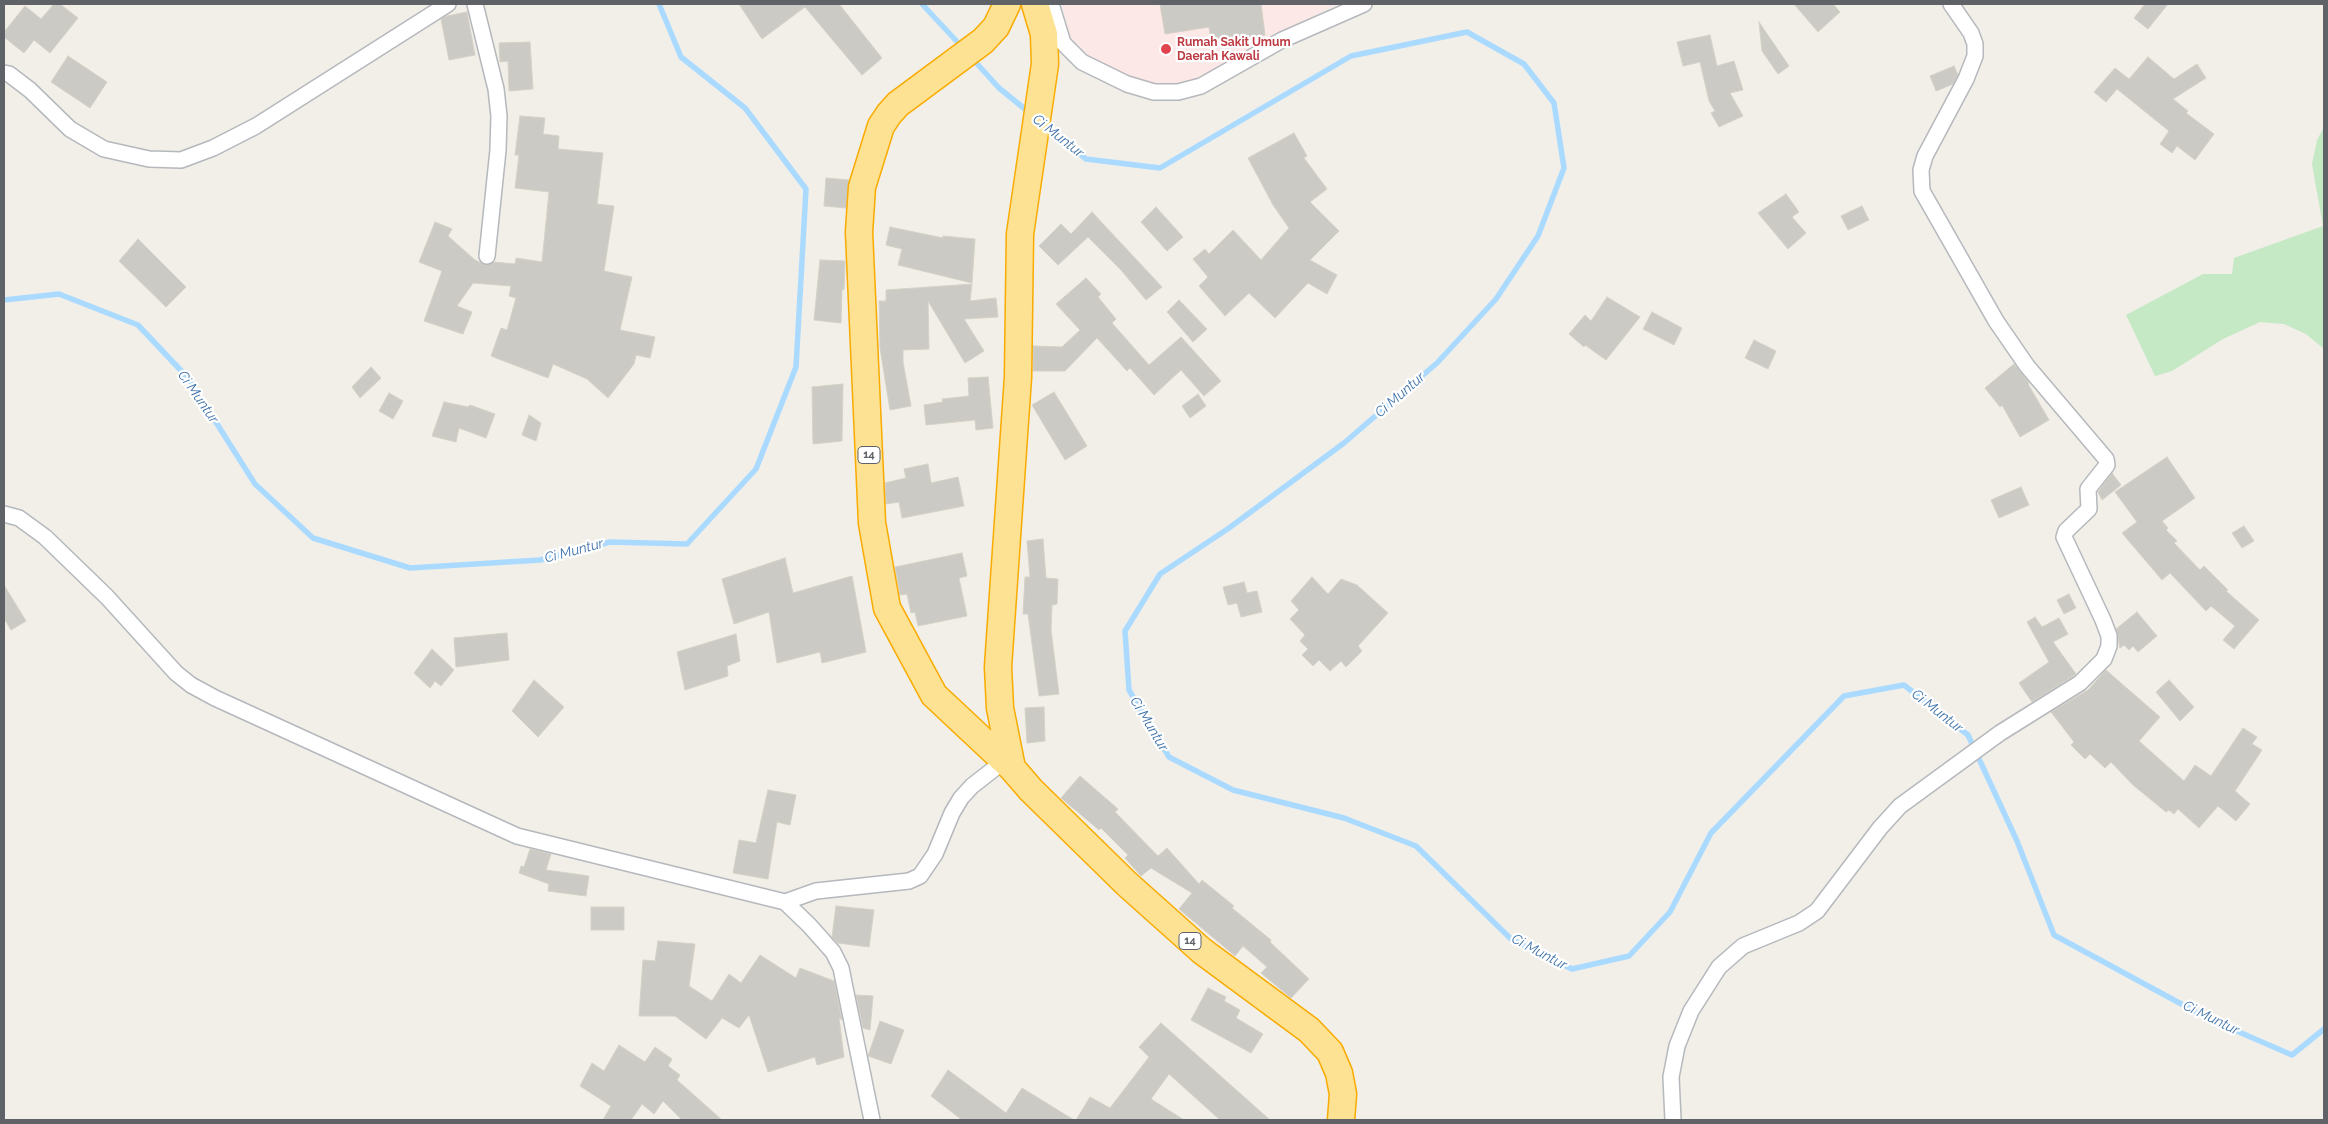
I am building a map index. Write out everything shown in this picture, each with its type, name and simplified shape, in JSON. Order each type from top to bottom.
[{"type":"highway","name":"14","points":[[1007,4],[996,27],[983,41],[898,104],[881,126],[862,187],[859,232],[872,523],[887,608],[934,695],[1008,764],[1031,790],[1141,897],[1202,951],[1309,1030],[1330,1052],[1339,1073],[1343,1094],[1341,1120]]},
{"type":"highway","name":"14","points":[[1008,764],[1001,716],[998,667],[1018,377],[1020,234],[1044,64],[1044,34],[1035,4]]},
{"type":"street","points":[[4,73],[9,74],[30,90],[70,129],[104,150],[149,160],[181,160],[213,148],[256,126],[448,4]]},
{"type":"street","points":[[475,4],[496,89],[499,116],[498,150],[487,256]]},
{"type":"street","points":[[1050,4],[1063,43],[1082,62],[1127,84],[1154,92],[1178,92],[1202,86],[1282,40],[1364,4]]},
{"type":"street","points":[[1673,1120],[1671,1077],[1677,1046],[1691,1011],[1719,967],[1743,946],[1799,924],[1817,911],[1890,816],[2000,733],[2080,683],[2104,659],[2109,646],[2109,636],[2064,534],[2089,509],[2088,490],[2105,468],[2106,463],[2017,351],[1955,252],[1922,192],[1921,170],[1925,156],[1966,79],[1974,56],[1975,44],[1971,33],[1951,4]]},
{"type":"street","points":[[4,514],[19,518],[45,537],[107,597],[176,673],[190,685],[215,698],[517,836],[534,842],[785,902],[833,952],[841,968],[872,1120]]},
{"type":"street","points":[[785,902],[816,891],[909,881],[920,876],[935,854],[952,813],[961,798],[972,786],[1008,764]]},
{"type":"shaded area","name":"Rumah Sakit Umum Daerah Kawali","points":[[1062,4],[1338,4],[1274,35],[1208,73],[1183,83],[1154,84],[1125,75],[1096,62],[1070,37]]},
{"type":"green space","points":[[2324,127],[2324,349],[2306,334],[2284,324],[2260,322],[2223,339],[2172,371],[2155,376],[2126,315],[2203,274],[2232,274],[2234,258],[2323,226],[2312,164],[2317,140]]},
{"type":"building","points":[[54,4],[60,4],[78,18],[50,53],[34,40],[24,53],[4,37],[4,32],[25,6],[41,19]]},
{"type":"building","points":[[739,4],[839,4],[882,58],[862,75],[805,7],[762,39]]},
{"type":"building","points":[[1160,4],[1261,4],[1265,35],[1211,42],[1209,27],[1165,34]]},
{"type":"building","points":[[1794,4],[1833,4],[1840,12],[1818,32]]},
{"type":"building","points":[[2145,4],[2168,4],[2148,29],[2134,18]]},
{"type":"building","points":[[467,12],[475,55],[449,60],[441,19]]},
{"type":"building","points":[[1759,22],[1789,66],[1778,74],[1762,51]]},
{"type":"building","points":[[1710,35],[1717,66],[1734,61],[1743,90],[1730,93],[1743,116],[1719,127],[1711,113],[1715,111],[1709,101],[1700,62],[1683,66],[1677,42]]},
{"type":"building","points":[[530,42],[533,89],[509,91],[508,61],[500,62],[499,43]]},
{"type":"building","points":[[68,56],[107,82],[90,108],[51,82]]},
{"type":"building","points":[[2148,57],[2174,79],[2197,64],[2206,78],[2173,99],[2188,111],[2186,113],[2214,134],[2195,160],[2177,146],[2172,153],[2160,144],[2169,131],[2117,89],[2106,102],[2094,92],[2115,68],[2129,79]]},
{"type":"building","points":[[1954,66],[1958,75],[1953,84],[1936,91],[1930,76]]},
{"type":"building","points":[[520,116],[545,118],[543,134],[559,136],[558,149],[603,153],[597,204],[614,206],[604,271],[632,277],[620,330],[655,337],[650,358],[636,355],[634,364],[608,398],[587,379],[553,364],[548,378],[491,356],[501,328],[507,330],[516,298],[509,296],[511,286],[473,283],[457,306],[472,312],[463,334],[424,321],[442,271],[419,262],[435,222],[452,229],[448,236],[475,260],[486,265],[494,262],[515,264],[516,258],[542,262],[549,192],[515,188],[519,155],[515,155]]},
{"type":"building","points":[[1294,133],[1307,156],[1304,158],[1327,189],[1310,202],[1339,231],[1310,260],[1337,275],[1327,294],[1308,283],[1275,318],[1249,293],[1225,316],[1199,286],[1208,277],[1193,259],[1205,249],[1209,254],[1233,230],[1261,260],[1289,228],[1273,205],[1248,158]]},
{"type":"building","points":[[826,178],[849,180],[846,208],[824,206]]},
{"type":"building","points":[[1786,194],[1799,212],[1792,217],[1806,233],[1788,249],[1758,213]]},
{"type":"building","points":[[1862,206],[1869,220],[1848,230],[1841,216]]},
{"type":"building","points":[[1156,207],[1183,237],[1167,251],[1141,222]]},
{"type":"building","points":[[1092,212],[1162,287],[1146,300],[1121,270],[1088,237],[1058,265],[1039,246],[1061,224],[1071,234]]},
{"type":"building","points":[[890,227],[943,238],[943,236],[975,239],[972,283],[898,265],[902,249],[886,245]]},
{"type":"building","points":[[138,239],[186,287],[166,307],[119,261]]},
{"type":"building","points":[[820,260],[845,261],[841,323],[814,320]]},
{"type":"building","points":[[1086,278],[1101,294],[1098,297],[1116,319],[1112,323],[1149,365],[1181,337],[1221,381],[1204,396],[1181,370],[1154,395],[1130,368],[1127,371],[1097,338],[1065,371],[1033,371],[1033,346],[1062,347],[1080,330],[1056,304]]},
{"type":"building","points":[[972,284],[970,301],[996,298],[998,317],[964,319],[984,351],[965,363],[928,301],[929,349],[903,350],[903,362],[911,406],[890,410],[880,348],[879,301],[886,301],[886,290]]},
{"type":"building","points":[[1607,297],[1640,317],[1606,360],[1585,345],[1584,347],[1569,334],[1585,315],[1591,321]]},
{"type":"building","points":[[1179,300],[1207,329],[1193,342],[1167,312]]},
{"type":"building","points":[[1652,312],[1682,328],[1674,345],[1643,329]]},
{"type":"building","points":[[1754,340],[1776,351],[1768,369],[1745,358]]},
{"type":"building","points":[[2014,364],[2029,383],[2049,420],[2020,437],[2002,405],[2000,407],[1985,388]]},
{"type":"building","points":[[371,367],[381,378],[360,398],[352,387]]},
{"type":"building","points":[[988,377],[993,428],[976,430],[975,420],[926,425],[924,405],[943,402],[942,399],[969,396],[968,378]]},
{"type":"building","points":[[843,384],[842,441],[813,444],[812,387]]},
{"type":"building","points":[[1054,392],[1087,446],[1065,460],[1032,405]]},
{"type":"building","points":[[389,393],[403,401],[393,419],[379,411]]},
{"type":"building","points":[[1198,394],[1206,406],[1190,418],[1182,406]]},
{"type":"building","points":[[444,402],[468,407],[470,405],[495,414],[486,438],[459,428],[456,442],[432,436]]},
{"type":"building","points":[[529,415],[541,423],[536,441],[522,435]]},
{"type":"building","points":[[2167,457],[2195,498],[2162,521],[2168,528],[2166,530],[2177,541],[2174,543],[2200,570],[2204,566],[2228,590],[2226,591],[2259,620],[2234,649],[2223,640],[2235,626],[2211,606],[2206,611],[2170,573],[2162,580],[2122,533],[2137,522],[2115,492]]},
{"type":"building","points":[[928,464],[931,483],[958,477],[964,506],[902,518],[899,502],[886,504],[885,483],[906,478],[904,469]]},
{"type":"building","points":[[2112,473],[2121,485],[2102,500],[2098,492]]},
{"type":"building","points":[[2021,487],[2029,505],[1999,518],[1991,500]]},
{"type":"building","points":[[2244,526],[2254,541],[2242,548],[2232,533]]},
{"type":"building","points":[[1043,539],[1046,578],[1058,579],[1057,604],[1052,605],[1051,630],[1059,694],[1039,696],[1028,614],[1023,614],[1025,577],[1030,577],[1027,541]]},
{"type":"building","points":[[962,553],[967,576],[959,578],[967,616],[918,626],[915,612],[911,613],[907,594],[900,595],[895,567]]},
{"type":"building","points":[[785,558],[793,593],[852,576],[866,652],[822,663],[820,652],[777,663],[769,612],[734,624],[722,579]]},
{"type":"building","points":[[1312,577],[1328,594],[1341,579],[1357,585],[1388,613],[1358,646],[1362,651],[1346,667],[1341,661],[1330,671],[1319,660],[1313,666],[1302,655],[1308,649],[1300,641],[1305,635],[1290,619],[1299,610],[1291,601]]},
{"type":"building","points":[[1244,582],[1247,593],[1257,591],[1262,612],[1241,617],[1237,603],[1228,605],[1223,587]]},
{"type":"building","points":[[4,585],[26,621],[11,630],[4,618]]},
{"type":"building","points":[[2069,594],[2076,608],[2064,614],[2057,600]]},
{"type":"building","points":[[2137,612],[2157,636],[2138,652],[2133,646],[2129,650],[2124,645],[2120,648],[2116,629]]},
{"type":"building","points":[[2035,617],[2042,627],[2059,618],[2068,634],[2053,642],[2076,674],[2032,702],[2019,683],[2049,662],[2027,622]]},
{"type":"building","points":[[507,633],[509,660],[456,667],[454,638]]},
{"type":"building","points":[[736,634],[740,661],[727,666],[728,676],[685,690],[677,652]]},
{"type":"building","points":[[432,649],[454,670],[441,686],[435,681],[430,688],[414,673]]},
{"type":"building","points":[[2106,670],[2160,717],[2139,741],[2184,781],[2195,765],[2211,776],[2243,728],[2257,737],[2252,744],[2262,750],[2235,791],[2250,804],[2236,821],[2218,806],[2199,828],[2178,809],[2174,814],[2169,810],[2166,812],[2133,785],[2111,762],[2105,768],[2090,754],[2085,759],[2071,745],[2074,742],[2051,712],[2088,690]]},
{"type":"building","points":[[534,680],[564,707],[538,737],[512,711]]},
{"type":"building","points":[[2169,680],[2194,707],[2180,721],[2156,692]]},
{"type":"building","points":[[1044,707],[1045,741],[1027,743],[1025,708]]},
{"type":"building","points":[[1080,776],[1118,809],[1115,812],[1158,856],[1167,848],[1199,884],[1202,880],[1234,906],[1232,908],[1271,940],[1270,942],[1309,979],[1291,998],[1261,973],[1267,967],[1243,946],[1235,956],[1179,909],[1192,893],[1151,868],[1141,876],[1125,858],[1128,855],[1101,828],[1099,830],[1061,798]]},
{"type":"building","points":[[768,790],[796,795],[790,825],[777,822],[768,879],[733,873],[739,840],[756,843]]},
{"type":"building","points":[[530,849],[551,854],[546,870],[589,876],[586,896],[548,891],[549,884],[519,873],[521,866],[524,867]]},
{"type":"building","points":[[836,906],[874,910],[869,947],[838,943],[832,937]]},
{"type":"building","points":[[591,907],[624,907],[624,930],[591,930]]},
{"type":"building","points":[[658,941],[695,944],[689,986],[712,1001],[729,974],[741,983],[760,955],[796,978],[800,968],[834,981],[842,1020],[839,1018],[844,1057],[817,1065],[815,1057],[768,1072],[749,1015],[739,1028],[722,1018],[706,1039],[675,1016],[639,1016],[643,960],[655,961]]},
{"type":"building","points":[[1208,988],[1226,997],[1224,1001],[1240,1010],[1236,1018],[1263,1034],[1251,1053],[1191,1020]]},
{"type":"building","points":[[856,995],[873,996],[870,1030],[863,1028]]},
{"type":"building","points":[[880,1021],[904,1030],[891,1064],[868,1056]]},
{"type":"building","points":[[1161,1023],[1270,1120],[1220,1120],[1169,1074],[1151,1099],[1184,1120],[1076,1120],[1090,1097],[1110,1108],[1149,1057],[1139,1047]]},
{"type":"building","points":[[619,1045],[645,1062],[655,1047],[672,1059],[668,1066],[680,1075],[677,1080],[722,1120],[682,1120],[663,1101],[654,1114],[642,1104],[631,1120],[603,1120],[611,1106],[580,1086],[592,1063],[604,1071]]},
{"type":"building","points":[[948,1070],[1006,1113],[1022,1088],[1074,1120],[962,1120],[931,1096]]},
{"type":"waterway","name":"Ci Muntur","points":[[4,300],[59,294],[138,325],[188,378],[255,484],[313,538],[410,568],[540,560],[610,542],[687,544],[756,469],[796,367],[806,189],[745,108],[681,57],[659,4]]},
{"type":"waterway","name":"Ci Muntur","points":[[922,4],[963,48]]},
{"type":"waterway","name":"Ci Muntur","points":[[1044,125],[1086,159],[1160,168],[1351,56],[1467,32],[1524,64],[1554,103],[1564,168],[1538,236],[1496,299],[1437,363],[1344,443],[1229,528],[1160,574],[1125,631],[1129,690],[1169,757],[1233,790],[1344,818],[1416,846],[1511,939],[1572,969],[1629,956],[1670,912],[1711,833],[1844,696],[1904,685],[1968,735],[2017,841],[2054,935],[2209,1019],[2292,1055],[2324,1029]]},
{"type":"waterway","name":"Ci Muntur","points":[[971,57],[999,88],[1031,114]]},
{"type":"place","name":"Rumah Sakit Umum Daerah Kawali","points":[[1166,49]]}]
